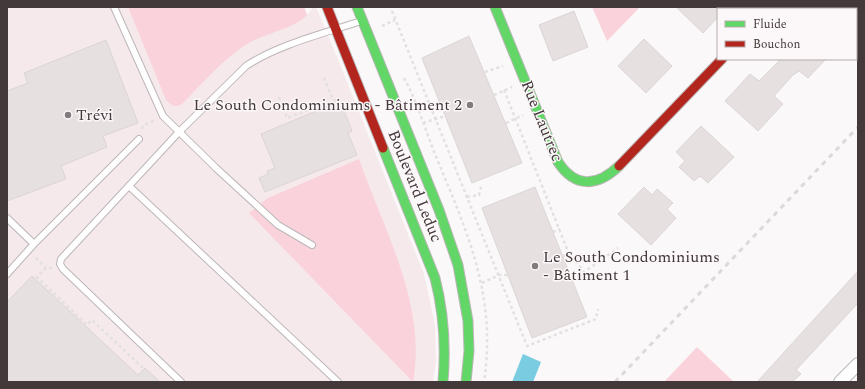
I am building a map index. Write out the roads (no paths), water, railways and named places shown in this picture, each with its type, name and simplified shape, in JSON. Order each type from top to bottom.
[{"type":"street","name":"Boulevard Leduc","points":[[327,7],[435,278],[445,328],[443,382]]},
{"type":"street","name":"Boulevard Leduc","points":[[357,7],[458,262],[468,311],[469,349],[466,382]]},
{"type":"street","name":"Rue Lautrec","points":[[495,7],[558,162],[564,172],[578,181],[598,182],[618,168],[721,60]]},
{"type":"street","points":[[840,382],[858,364]]},
{"type":"lane","points":[[114,7],[163,116],[278,225],[312,245]]},
{"type":"lane","points":[[181,382],[61,267],[60,262],[62,256],[179,132],[251,62],[317,34],[362,21]]},
{"type":"lane","points":[[7,274],[34,244],[139,139]]},
{"type":"lane","points":[[129,186],[338,382]]},
{"type":"lane","points":[[7,218],[34,244]]},
{"type":"water","points":[[523,354],[541,362],[533,382],[512,382]]},
{"type":"railway","points":[[615,382],[858,127]]},
{"type":"place","name":"Le South Condominiums - Bâtiment 2","points":[[470,105]]},
{"type":"place","name":"Trévi","points":[[68,115]]},
{"type":"place","name":"Le South Condominiums - Bâtiment 1","points":[[535,266]]}]
